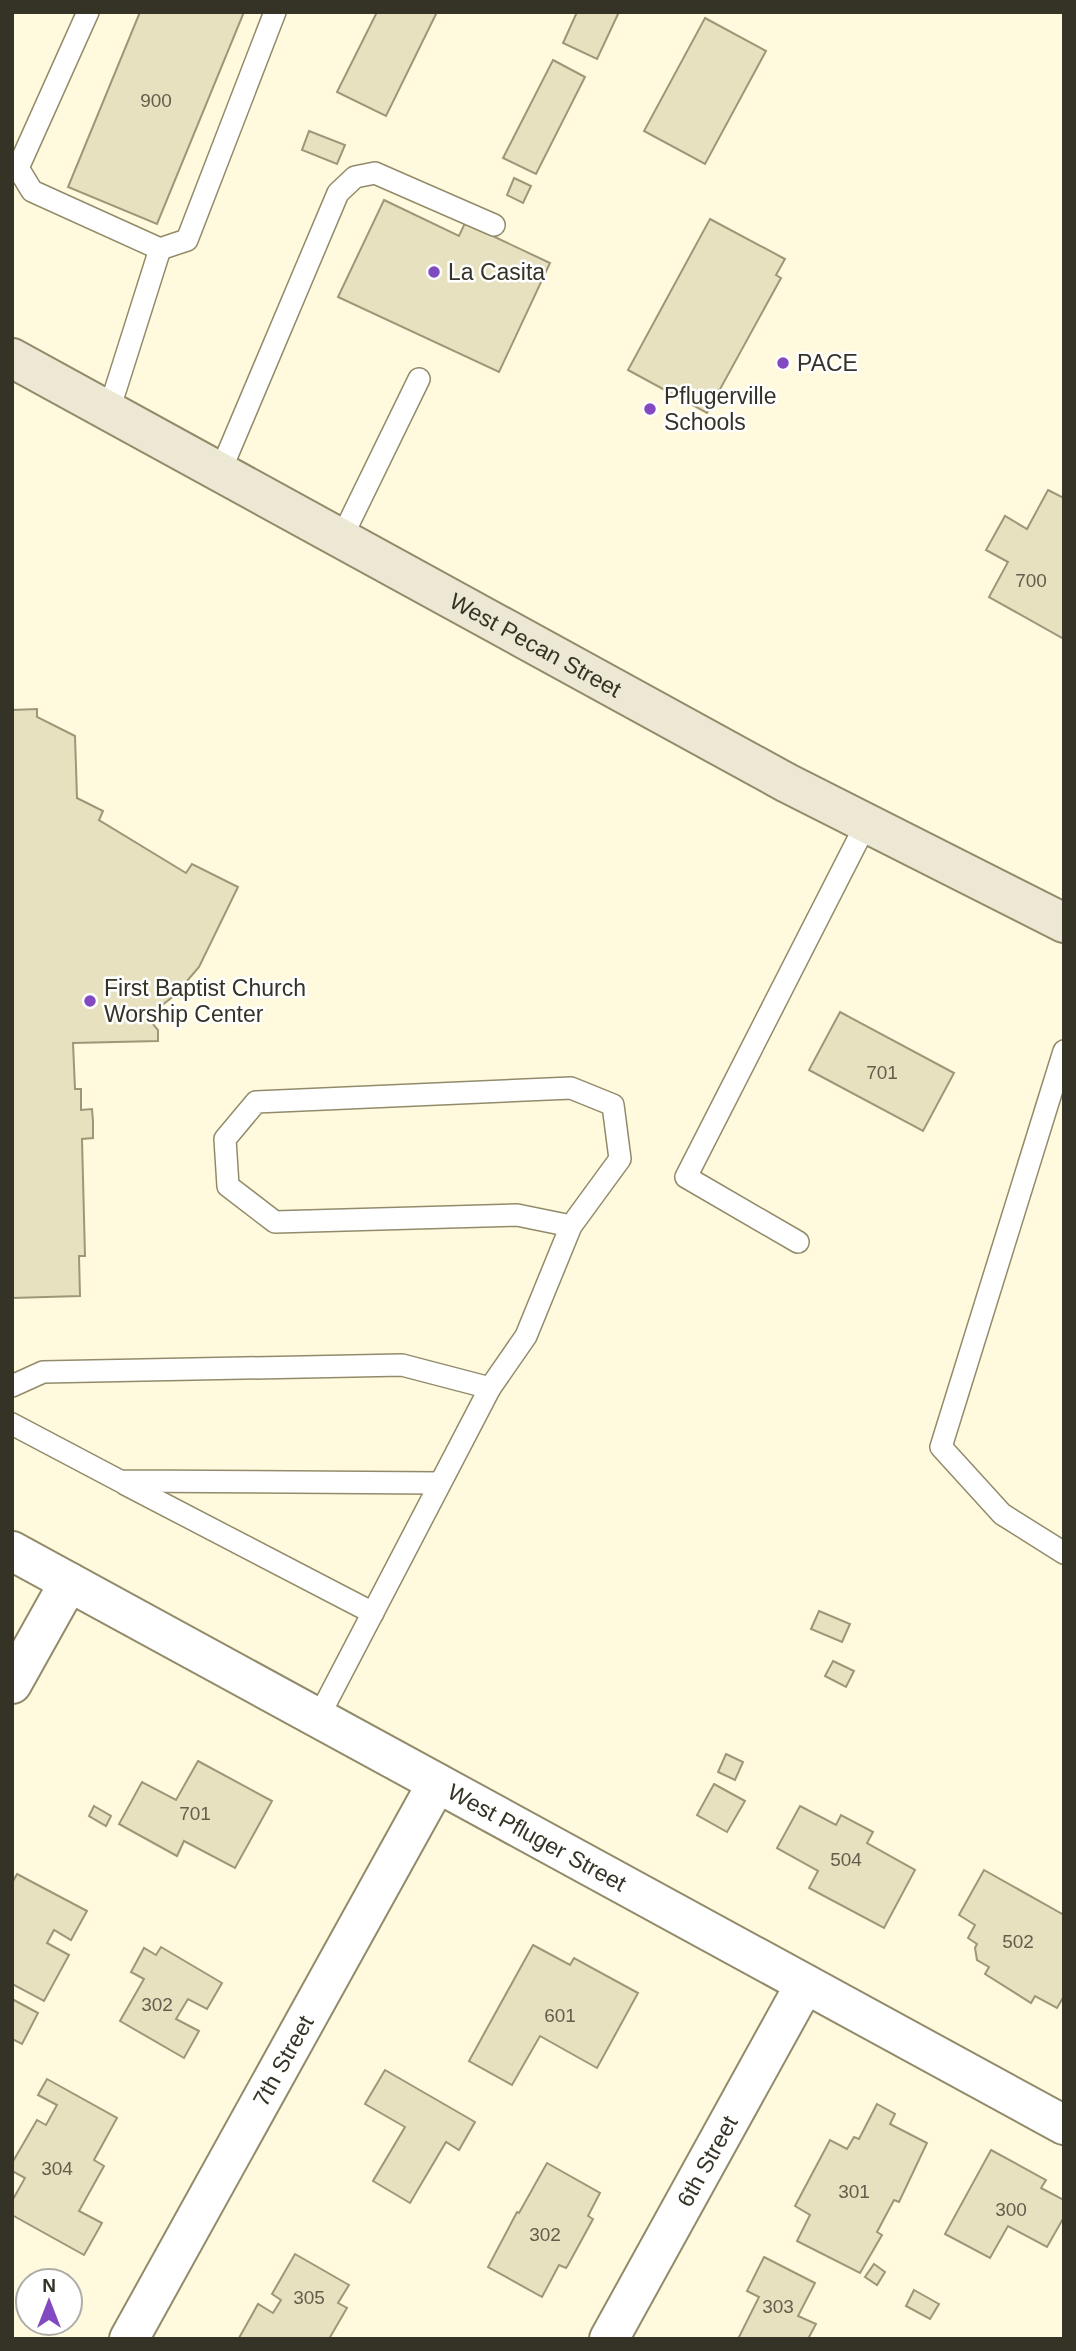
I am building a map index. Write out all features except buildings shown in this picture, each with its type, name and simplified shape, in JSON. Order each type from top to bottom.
[{"type":"main road","name":"West Pecan Street","points":[[12,358],[775,776],[1064,923]]},
{"type":"street","name":"West Pfluger Street","points":[[12,1551],[1064,2125]]},
{"type":"street","points":[[12,1684],[69,1582]]},
{"type":"street","name":"7th Street","points":[[129,2339],[437,1783]]},
{"type":"street","name":"6th Street","points":[[609,2339],[805,1984]]},
{"type":"lane","points":[[88,12],[18,168],[32,191],[160,249],[187,240],[275,12]]},
{"type":"lane","points":[[220,472],[338,192],[355,177],[375,173],[494,225]]},
{"type":"lane","points":[[109,410],[160,249]]},
{"type":"lane","points":[[341,538],[419,379]]},
{"type":"lane","points":[[798,1242],[686,1177],[866,824]]},
{"type":"lane","points":[[1064,1051],[941,1447],[1002,1514],[1064,1553]]},
{"type":"lane","points":[[318,1718],[490,1388],[526,1336],[571,1226],[620,1159],[613,1105],[571,1088],[256,1102],[225,1139],[228,1186],[275,1222],[517,1215],[571,1226]]},
{"type":"lane","points":[[12,1386],[43,1372],[402,1365],[490,1388]]},
{"type":"lane","points":[[12,1424],[373,1613]]},
{"type":"lane","points":[[120,1481],[439,1483]]},
{"type":"place","name":"La Casita","points":[[434,272]]},
{"type":"place","name":"PACE","points":[[783,363]]},
{"type":"place","name":"Pflugerville Schools","points":[[650,409]]},
{"type":"place","name":"First Baptist Church Worship Center","points":[[90,1001]]}]
